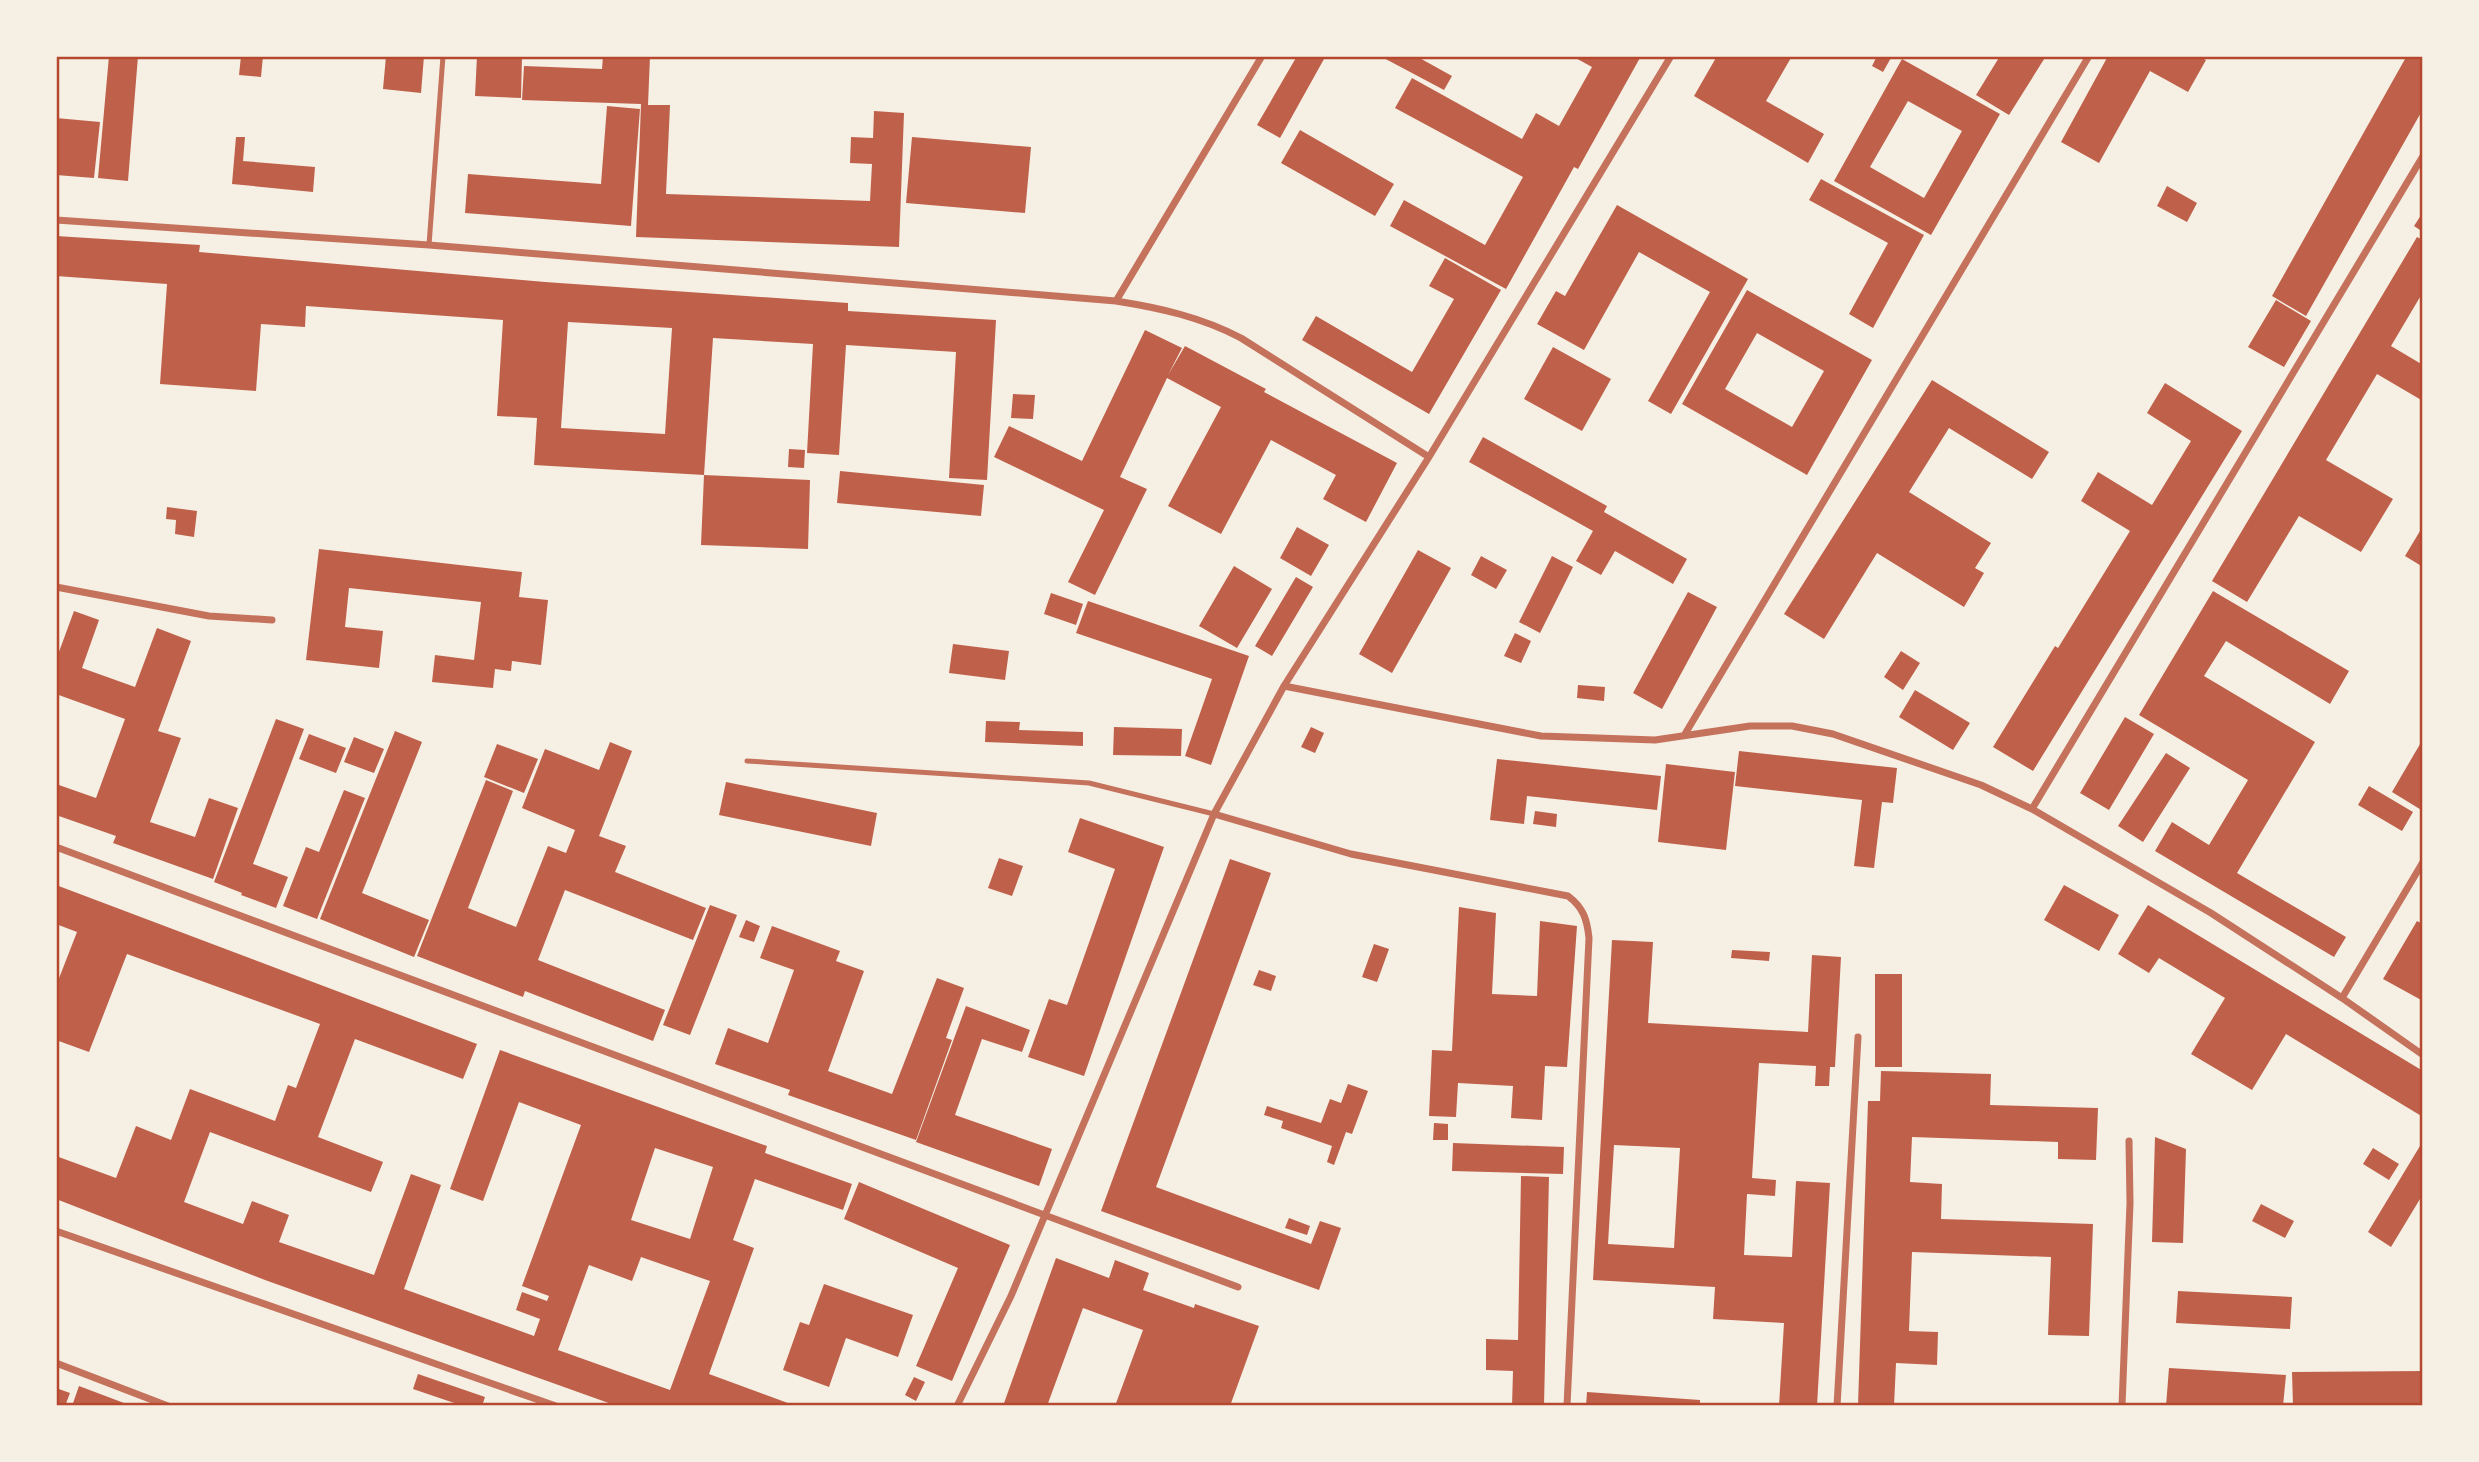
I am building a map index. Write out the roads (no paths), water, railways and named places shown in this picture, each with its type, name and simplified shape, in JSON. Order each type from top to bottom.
[{"type":"street","points":[[1116,301],[1262,56]]},
{"type":"street","points":[[957,1406],[1011,1296],[1214,814],[1284,686],[1429,457],[1671,56]]},
{"type":"street","points":[[1685,734],[2089,56]]},
{"type":"street","points":[[2032,809],[2423,156]]},
{"type":"street","points":[[56,220],[429,245],[1116,301],[1164,309],[1215,325],[1241,338],[1429,457]]},
{"type":"street","points":[[56,587],[209,615],[272,620]]},
{"type":"street","points":[[1284,686],[1541,736],[1655,740],[1750,726],[1792,726],[1833,734],[1981,785],[2032,809],[2211,914],[2342,998],[2423,1055]]},
{"type":"street","points":[[1214,814],[1351,854],[1568,897],[1581,908],[1587,922],[1589,938],[1567,1406]]},
{"type":"street","points":[[56,848],[1238,1287]]},
{"type":"street","points":[[2342,998],[2423,862]]},
{"type":"street","points":[[1837,1406],[1858,1037]]},
{"type":"street","points":[[2122,1406],[2130,1203],[2129,1141]]},
{"type":"street","points":[[56,1231],[556,1406]]},
{"type":"street","points":[[56,1363],[168,1406]]},
{"type":"lane","points":[[429,245],[443,56]]},
{"type":"lane","points":[[747,761],[1089,783],[1214,814]]}]
